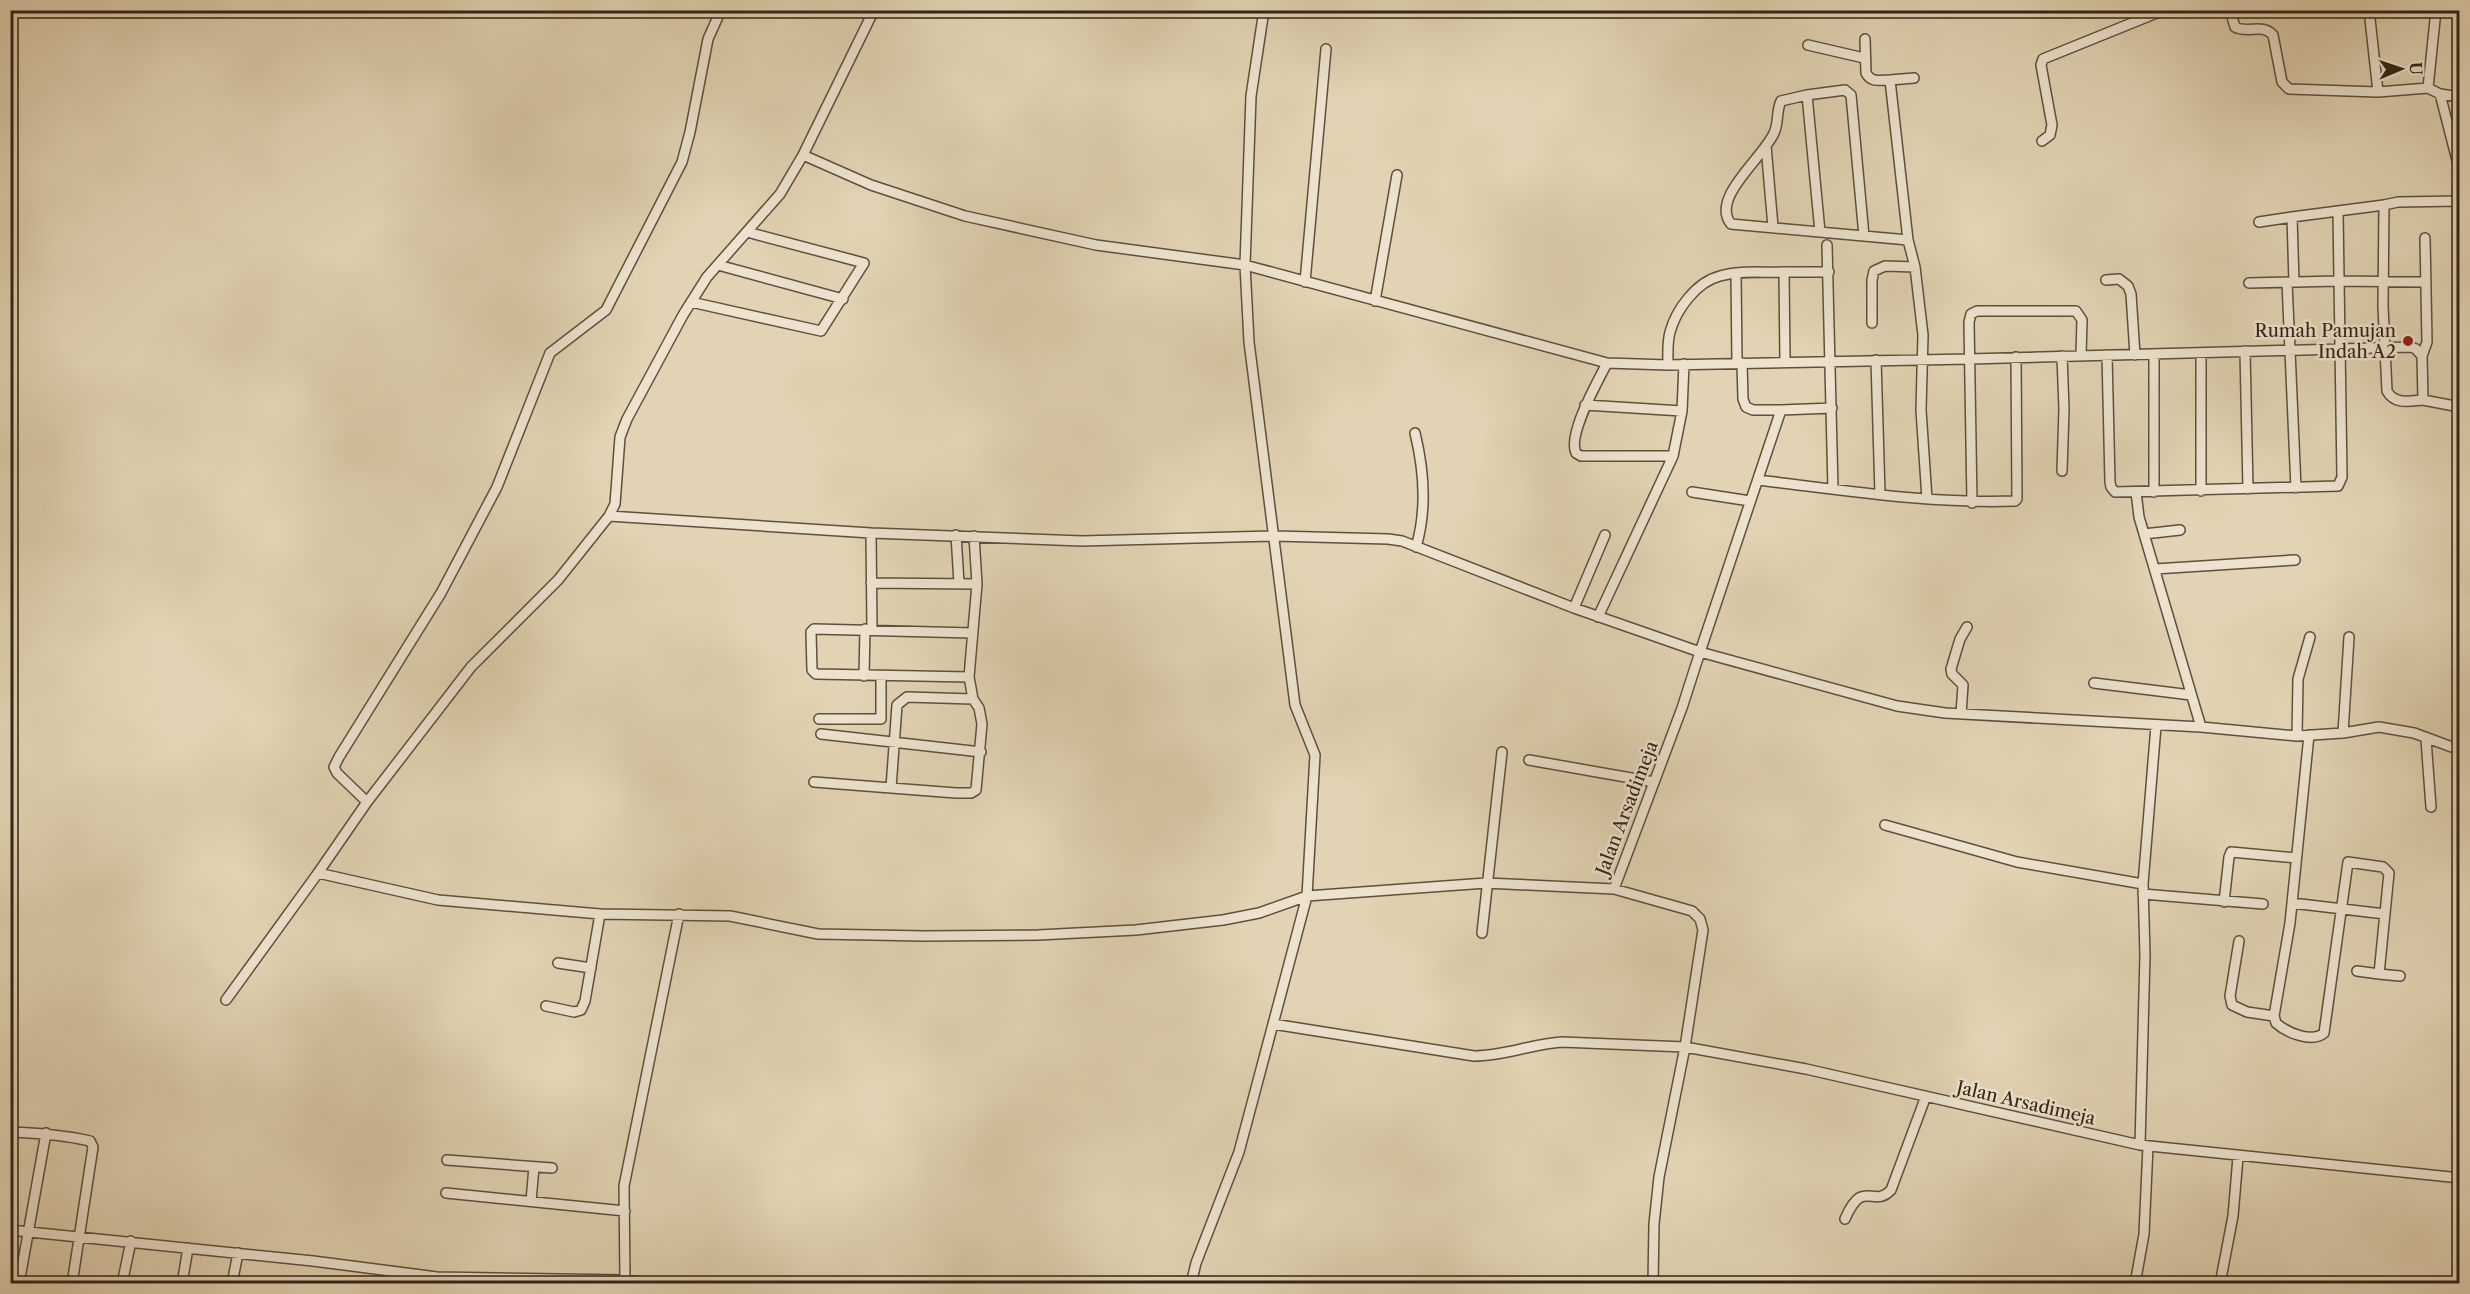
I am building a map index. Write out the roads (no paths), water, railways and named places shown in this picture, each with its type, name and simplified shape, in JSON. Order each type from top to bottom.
[{"type":"street","points":[[367,802],[337,773],[334,767],[441,593],[497,487],[550,352],[606,310],[655,215],[682,162],[708,39],[721,10]]},
{"type":"street","points":[[226,1000],[367,802],[471,667],[558,580],[609,516],[615,504],[620,437],[627,419],[707,277],[780,194],[803,155],[874,10]]},
{"type":"street","points":[[1191,1284],[1196,1263],[1239,1152],[1307,896],[1315,755],[1294,705],[1275,536],[1249,342],[1245,266],[1251,96],[1264,10]]},
{"type":"street","points":[[2042,141],[2050,135],[2052,125],[2041,64],[2043,59],[2142,15],[2164,10]]},
{"type":"street","points":[[2230,10],[2235,27],[2241,30],[2268,30],[2272,34],[2282,82],[2289,89],[2378,92],[2428,88],[2460,97]]},
{"type":"street","points":[[2369,10],[2378,92]]},
{"type":"street","points":[[2428,88],[2436,10]]},
{"type":"street","points":[[1864,39],[1864,58],[1868,77],[1873,80],[1914,78]]},
{"type":"street","points":[[1808,45],[1864,58]]},
{"type":"street","points":[[1305,282],[1326,49]]},
{"type":"street","points":[[1890,80],[1908,240],[1915,267],[1923,359],[1921,410],[1926,499]]},
{"type":"street","points":[[1864,236],[1851,95],[1845,90],[1781,101],[1774,133],[1729,196],[1725,210],[1726,219],[1731,225],[1908,240]]},
{"type":"street","points":[[2440,93],[2460,172]]},
{"type":"street","points":[[1807,95],[1820,232]]},
{"type":"street","points":[[1766,146],[1773,227]]},
{"type":"street","points":[[803,155],[871,185],[965,216],[1096,245],[1245,266],[1607,363],[1668,365],[1969,359],[2201,354],[2341,348],[2416,349],[2422,356]]},
{"type":"street","points":[[1376,301],[1397,175]]},
{"type":"street","points":[[2259,222],[2384,206],[2398,202],[2460,201]]},
{"type":"street","points":[[2384,206],[2386,385],[2390,396],[2399,401],[2422,400],[2460,407]]},
{"type":"street","points":[[2107,355],[2111,488],[2118,493],[2335,487],[2341,482],[2338,212]]},
{"type":"street","points":[[2292,217],[2290,349],[2296,488]]},
{"type":"street","points":[[691,302],[821,332],[864,263],[747,232]]},
{"type":"street","points":[[2422,400],[2422,356],[2427,342],[2425,238]]},
{"type":"street","points":[[1827,246],[1833,489]]},
{"type":"street","points":[[718,265],[843,299]]},
{"type":"street","points":[[1872,323],[1874,271],[1885,266],[1915,267]]},
{"type":"street","points":[[1784,272],[1785,362]]},
{"type":"street","points":[[1668,365],[1670,330],[1680,310],[1699,286],[1709,279],[1736,273],[1828,272]]},
{"type":"street","points":[[1736,273],[1740,363],[1743,399],[1746,407],[1753,410],[1832,408]]},
{"type":"street","points":[[2106,280],[2119,279],[2128,286],[2135,355]]},
{"type":"street","points":[[2249,283],[2426,282]]},
{"type":"street","points":[[1972,503],[1969,317],[1977,311],[2076,311],[2082,320],[2081,355]]},
{"type":"street","points":[[2245,351],[2248,489]]},
{"type":"street","points":[[2201,354],[2201,491]]},
{"type":"street","points":[[2154,355],[2154,492]]},
{"type":"street","points":[[2062,356],[2064,409],[2062,471]]},
{"type":"street","points":[[1758,480],[1972,503],[2015,501],[2017,499],[2016,357]]},
{"type":"street","points":[[1876,360],[1881,494]]},
{"type":"street","points":[[1607,363],[1585,405],[1574,443],[1576,453],[1581,456],[1673,456]]},
{"type":"street","points":[[1598,617],[1673,456],[1682,411],[1684,364]]},
{"type":"street","points":[[1585,405],[1682,411]]},
{"type":"street","name":"Jalan Arsadimeja","points":[[1781,410],[1682,708],[1614,889],[1692,911],[1700,919],[1703,930],[1685,1047],[1806,1070],[2144,1146],[2460,1178]]},
{"type":"street","points":[[1415,433],[1423,486],[1422,523],[1416,547]]},
{"type":"street","points":[[1692,492],[1750,501]]},
{"type":"street","points":[[2136,492],[2144,534],[2201,727]]},
{"type":"street","points":[[609,516],[871,533],[1082,541],[1275,536],[1388,538],[1598,617],[1700,652],[1897,706],[1962,714],[2201,727],[2297,736],[2343,733],[2379,727],[2400,729],[2460,750]]},
{"type":"street","points":[[2144,534],[2180,530]]},
{"type":"street","points":[[864,676],[871,583],[871,533]]},
{"type":"street","points":[[956,535],[960,584]]},
{"type":"street","points":[[814,782],[956,793],[975,791],[981,752],[981,716],[973,699],[969,677],[977,584],[974,536]]},
{"type":"street","points":[[1574,608],[1605,536]]},
{"type":"street","points":[[2155,569],[2295,560]]},
{"type":"street","points":[[871,583],[977,584]]},
{"type":"street","points":[[1962,714],[1963,686],[1952,674],[1951,669],[1960,639],[1967,627]]},
{"type":"street","points":[[969,677],[816,674],[812,672],[811,632],[814,629],[868,629],[973,633]]},
{"type":"street","points":[[2343,733],[2349,637]]},
{"type":"street","points":[[2297,736],[2298,679],[2310,638]]},
{"type":"street","points":[[819,719],[881,719],[881,676]]},
{"type":"street","points":[[2094,683],[2191,695]]},
{"type":"street","points":[[891,788],[897,705],[903,698],[973,699]]},
{"type":"street","points":[[2135,1284],[2144,1234],[2145,955],[2143,889],[2156,726]]},
{"type":"street","points":[[821,734],[981,752]]},
{"type":"street","points":[[2309,735],[2292,903],[2274,1016],[2279,1026],[2294,1034],[2318,1037],[2324,1033],[2346,865],[2351,861],[2383,867],[2390,873],[2379,974]]},
{"type":"street","points":[[2426,739],[2431,807]]},
{"type":"street","points":[[1482,933],[1502,752]]},
{"type":"street","points":[[1529,760],[1654,782]]},
{"type":"street","points":[[1885,825],[2017,862],[2143,889],[2224,902],[2263,904]]},
{"type":"street","points":[[2224,902],[2231,852],[2296,858]]},
{"type":"street","points":[[318,873],[438,900],[600,914],[730,916],[818,934],[924,936],[1038,935],[1136,930],[1223,920],[1259,913],[1307,896],[1486,883],[1614,889]]},
{"type":"street","points":[[2292,903],[2385,914]]},
{"type":"street","points":[[546,1006],[574,1012],[581,1010],[585,1001],[600,914]]},
{"type":"street","points":[[625,1280],[624,1186],[679,914]]},
{"type":"street","points":[[2239,941],[2230,996],[2232,1005],[2247,1012],[2274,1016]]},
{"type":"street","points":[[558,963],[591,968]]},
{"type":"street","points":[[2357,971],[2400,976]]},
{"type":"street","points":[[1273,1024],[1474,1056],[1496,1056],[1544,1043],[1562,1042],[1685,1047],[1659,1177],[1654,1224],[1653,1284]]},
{"type":"street","points":[[1845,1220],[1854,1200],[1859,1197],[1888,1194],[1891,1190],[1926,1096]]},
{"type":"street","points":[[10,1132],[46,1133],[90,1141],[93,1147],[72,1284]]},
{"type":"street","points":[[19,1284],[46,1133]]},
{"type":"street","points":[[2220,1284],[2233,1216],[2238,1156]]},
{"type":"street","points":[[447,1160],[552,1168]]},
{"type":"street","points":[[531,1201],[534,1167]]},
{"type":"street","points":[[446,1193],[625,1211]]},
{"type":"street","points":[[10,1230],[131,1241],[437,1277],[625,1280],[658,1284]]},
{"type":"street","points":[[122,1284],[131,1241]]},
{"type":"street","points":[[182,1284],[188,1248]]},
{"type":"street","points":[[232,1284],[238,1253]]},
{"type":"place","name":"Rumah Pamujan Indah A2","points":[[2408,341]]}]
